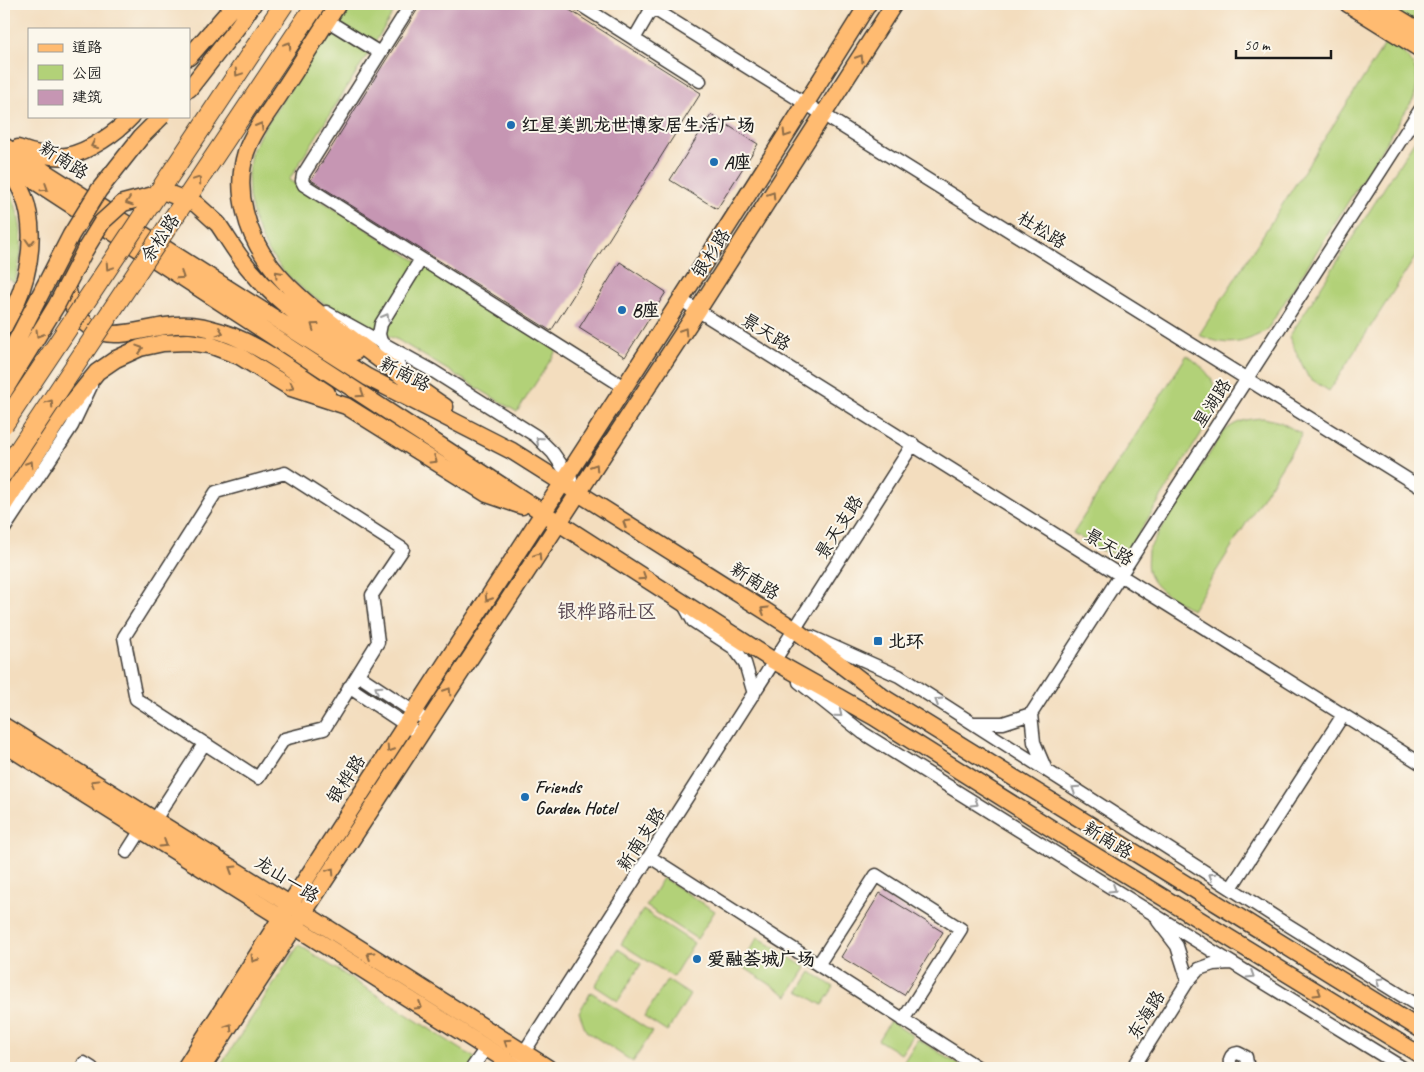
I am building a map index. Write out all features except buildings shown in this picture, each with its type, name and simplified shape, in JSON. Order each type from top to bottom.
[{"type":"highway","name":"余松路","points":[[4,424],[284,4]]},
{"type":"highway","name":"余松路","points":[[4,472],[316,4]]},
{"type":"main road","points":[[190,56],[235,4]]},
{"type":"main road","points":[[190,88],[253,4]]},
{"type":"main road","points":[[338,4],[259,127],[247,152],[242,174],[242,200],[248,228],[263,256],[279,276],[302,298],[416,387]]},
{"type":"main road","name":"银杉路","points":[[543,513],[681,300],[868,4]]},
{"type":"main road","name":"银杉路","points":[[559,523],[894,4]]},
{"type":"main road","points":[[1348,4],[1420,49]]},
{"type":"main road","points":[[1376,4],[1420,31]]},
{"type":"main road","points":[[4,145],[35,154],[66,156],[97,144],[130,118]]},
{"type":"main road","points":[[4,365],[71,235],[98,190],[141,137],[160,118]]},
{"type":"main road","name":"新南路","points":[[4,145],[367,377],[565,478],[578,493],[794,629],[883,697],[1420,1029]]},
{"type":"main road","name":"新南路","points":[[4,161],[543,513],[774,661],[874,717],[1068,839],[1420,1055]]},
{"type":"main road","points":[[4,166],[14,176],[25,195],[31,224],[30,248],[25,276],[15,305],[4,327]]},
{"type":"main road","points":[[4,391],[56,306],[102,222],[123,204],[165,192],[196,204],[218,224],[250,271],[295,313],[323,333],[416,387],[512,451]]},
{"type":"main road","points":[[71,235],[66,262],[66,282],[70,302],[81,319],[95,330],[109,334],[126,334],[166,326],[188,325],[208,328],[242,339],[487,494],[543,513]]},
{"type":"main road","points":[[4,505],[59,419],[97,372],[116,359],[140,348],[163,343],[188,342],[210,345],[239,356],[291,388],[346,406]]},
{"type":"main road","name":"银桦路","points":[[185,1068],[543,513]]},
{"type":"main road","points":[[202,1068],[559,523]]},
{"type":"main road","name":"龙山一路","points":[[4,726],[147,825]]},
{"type":"main road","name":"龙山一路","points":[[4,744],[147,825],[285,911],[304,913],[519,1063]]},
{"type":"main road","name":"龙山一路","points":[[285,911],[294,927],[486,1048],[519,1063],[548,1068]]},
{"type":"street","points":[[411,4],[303,175],[304,185],[624,387]]},
{"type":"street","points":[[579,4],[700,81]]},
{"type":"street","points":[[634,39],[649,6]]},
{"type":"street","name":"杜松路","points":[[649,6],[1420,487]]},
{"type":"street","points":[[328,20],[380,53]]},
{"type":"street","name":"星湖路","points":[[1031,714],[1420,110]]},
{"type":"street","points":[[416,387],[381,342],[379,334],[382,324],[421,259]]},
{"type":"street","points":[[302,298],[433,371],[536,436],[553,453],[565,478]]},
{"type":"street","name":"景天路","points":[[681,300],[1420,763]]},
{"type":"street","points":[[4,529],[72,426],[97,372]]},
{"type":"street","name":"景天支路","points":[[794,629],[913,444]]},
{"type":"street","points":[[285,473],[402,549],[372,595],[378,642],[358,675],[324,729],[284,740],[258,778],[136,699],[124,637],[216,492],[285,473]]},
{"type":"street","points":[[684,603],[693,621],[734,648],[745,663],[754,694]]},
{"type":"street","name":"新南支路","points":[[519,1063],[794,629]]},
{"type":"street","name":"新南路","points":[[794,629],[899,676],[1420,1007]]},
{"type":"street","name":"新南路","points":[[774,661],[864,733],[1403,1068]]},
{"type":"street","points":[[358,675],[424,728]]},
{"type":"street","points":[[349,687],[410,718]]},
{"type":"street","points":[[972,723],[1004,723],[1031,714],[1034,742],[1046,770]]},
{"type":"street","points":[[1231,888],[1343,715]]},
{"type":"street","points":[[127,852],[204,744]]},
{"type":"street","points":[[650,857],[979,1068]]},
{"type":"street","points":[[818,965],[876,875],[953,924],[960,929],[903,1020]]},
{"type":"street","points":[[1153,914],[1177,946],[1188,981]]},
{"type":"street","name":"东海路","points":[[1133,1068],[1188,981],[1199,969],[1212,964],[1232,963]]},
{"type":"street","points":[[472,1068],[486,1048]]},
{"type":"street","points":[[1233,1068],[1230,1064],[1230,1058],[1233,1054],[1238,1053],[1246,1057],[1247,1063],[1245,1068]]},
{"type":"green space","points":[[346,4],[399,4],[289,180],[557,350],[517,412],[398,340],[357,323],[307,293],[284,272],[266,248],[255,223],[249,197],[248,174],[251,153],[262,131]]},
{"type":"green space","points":[[1408,4],[1420,4],[1420,25],[1400,15]]},
{"type":"green space","points":[[1387,41],[1402,52],[1413,64],[1417,79],[1414,98],[1267,330],[1250,339],[1234,343],[1226,343],[1199,335]]},
{"type":"green space","points":[[1420,132],[1420,250],[1329,391],[1308,377],[1289,337]]},
{"type":"green space","points":[[4,178],[15,204],[21,232],[21,255],[15,283],[4,276]]},
{"type":"green space","points":[[1187,355],[1206,372],[1214,384],[1216,410],[1132,544],[1116,552],[1109,552],[1095,547],[1073,533]]},
{"type":"green space","points":[[1264,418],[1280,422],[1302,434],[1192,610],[1156,586],[1149,574],[1148,550],[1224,431],[1234,424],[1243,421]]},
{"type":"green space","points":[[663,878],[715,911],[697,939],[646,906]]},
{"type":"green space","points":[[643,910],[694,943],[673,977],[621,944]]},
{"type":"green space","points":[[758,937],[806,968],[788,996],[740,965]]},
{"type":"green space","points":[[299,945],[484,1064],[477,1068],[219,1068]]},
{"type":"green space","points":[[618,949],[641,964],[618,1001],[595,986]]},
{"type":"green space","points":[[811,972],[834,987],[822,1005],[799,991]]},
{"type":"green space","points":[[667,980],[690,995],[667,1032],[644,1017]]},
{"type":"green space","points":[[591,992],[652,1032],[633,1062],[586,1031],[579,1012]]},
{"type":"green space","points":[[890,1021],[913,1036],[901,1054],[878,1040]]},
{"type":"green space","points":[[918,1039],[964,1068],[904,1068],[901,1066]]},
{"type":"place","name":"红星美凯龙世博家居生活广场","points":[[511,125]]},
{"type":"place","name":"A座","points":[[714,162]]},
{"type":"place","name":"B座","points":[[622,310]]},
{"type":"place","name":"北环","points":[[878,641]]},
{"type":"place","name":"Friends Garden Hotel","points":[[525,797]]},
{"type":"place","name":"爱融荟城广场","points":[[697,959]]},
{"type":"district","name":"银桦路社区","points":[[607,611]]}]
